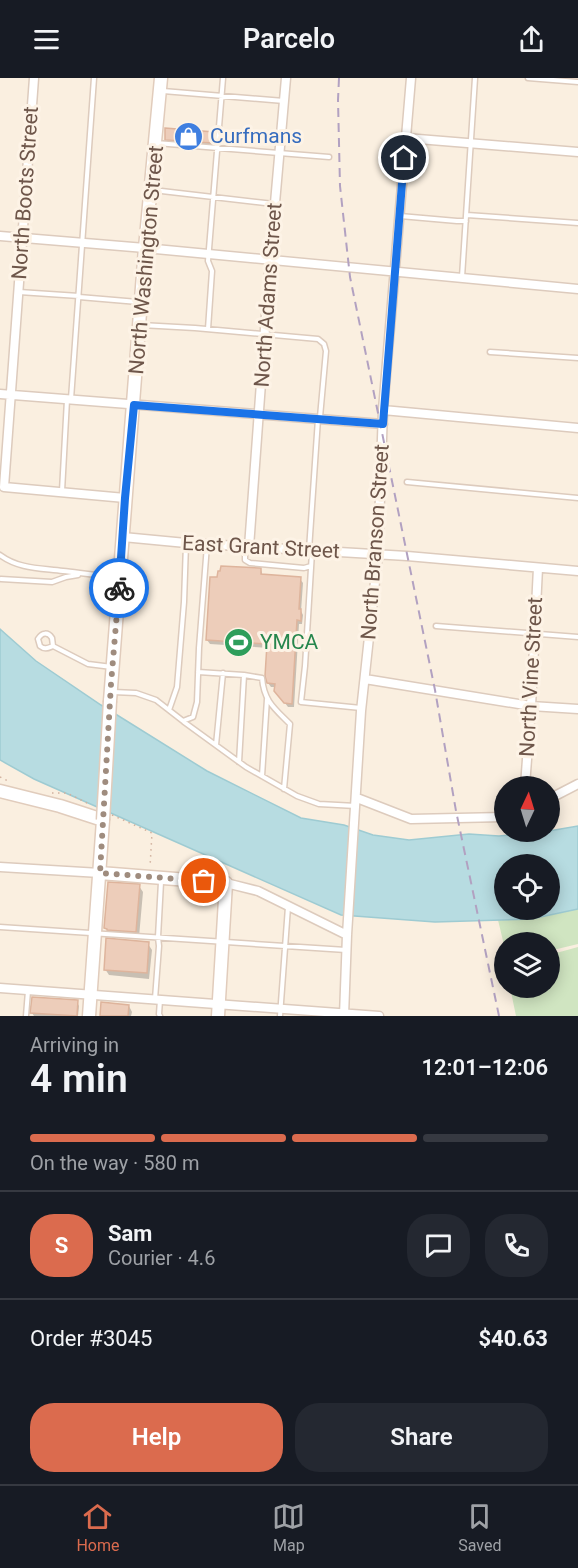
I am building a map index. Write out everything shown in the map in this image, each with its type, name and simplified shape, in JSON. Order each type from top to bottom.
[{"type":"street","name":"North Boots Street","points":[[1,489],[34,78]]},
{"type":"street","name":"North Adams Street","points":[[247,547],[286,78]]},
{"type":"street","name":"North Branson Street","points":[[344,1015],[362,708],[378,554],[383,410],[411,78]]},
{"type":"street","name":"North Washington Street","points":[[89,1016],[125,498],[160,84]]},
{"type":"street","points":[[406,138],[578,152]]},
{"type":"street","points":[[0,236],[578,289]]},
{"type":"street","points":[[0,394],[383,424]]},
{"type":"street","points":[[383,410],[578,428]]},
{"type":"street","points":[[1,489],[125,498]]},
{"type":"street","name":"East Grant Street","points":[[123,537],[378,554],[578,571]]},
{"type":"street","name":"North Vine Street","points":[[526,776],[538,568]]},
{"type":"street","points":[[365,679],[531,706],[578,709]]},
{"type":"street","points":[[560,793],[578,784]]},
{"type":"street","points":[[0,791],[60,806],[103,820]]},
{"type":"street","points":[[356,805],[411,819],[494,817]]},
{"type":"street","points":[[0,867],[226,883],[258,891],[347,935]]},
{"type":"street","points":[[218,1010],[226,883]]},
{"type":"street","points":[[0,988],[157,999],[218,1010],[379,1016]]},
{"type":"lane","points":[[62,492],[79,296],[94,78]]},
{"type":"lane","points":[[208,329],[212,271],[208,261],[223,78]]},
{"type":"lane","points":[[462,278],[475,78]]},
{"type":"lane","points":[[528,78],[578,82]]},
{"type":"lane","points":[[160,84],[221,96],[284,101]]},
{"type":"lane","points":[[155,142],[329,157]]},
{"type":"lane","points":[[151,190],[275,204]]},
{"type":"lane","points":[[467,215],[578,223]]},
{"type":"lane","points":[[399,216],[466,221]]},
{"type":"lane","points":[[18,291],[142,302]]},
{"type":"lane","points":[[140,325],[318,339],[324,344],[326,351],[319,419],[301,702],[362,708]]},
{"type":"lane","points":[[490,352],[578,358]]},
{"type":"lane","points":[[407,482],[578,498]]},
{"type":"lane","points":[[169,710],[177,687],[186,543]]},
{"type":"lane","points":[[183,721],[193,717],[197,702],[207,544]]},
{"type":"lane","points":[[247,547],[245,560],[250,563],[304,568],[311,566]]},
{"type":"lane","points":[[0,555],[9,562],[22,566],[120,578]]},
{"type":"lane","points":[[1,579],[52,582],[82,574]]},
{"type":"lane","points":[[436,626],[578,637]]},
{"type":"lane","points":[[43,633],[50,635],[54,646],[43,649],[38,639],[40,635],[43,633]]},
{"type":"lane","points":[[54,646],[87,664],[113,667]]},
{"type":"lane","points":[[198,672],[262,678],[267,698],[290,724],[284,789]]},
{"type":"lane","points":[[216,745],[223,674]]},
{"type":"lane","points":[[239,762],[244,675]]},
{"type":"lane","points":[[110,697],[136,693],[156,700],[239,762],[297,796],[319,804],[356,805]]},
{"type":"lane","points":[[261,776],[267,698]]},
{"type":"lane","points":[[160,1016],[157,999],[161,878]]},
{"type":"lane","points":[[280,1013],[288,906]]},
{"type":"lane","points":[[0,927],[347,950]]},
{"type":"lane","points":[[26,1016],[28,990]]},
{"type":"green space","points":[[578,900],[578,944],[560,948],[560,932],[501,932],[498,920],[560,920],[560,905]]},
{"type":"green space","points":[[578,947],[578,1016],[516,1016],[512,998],[560,998],[560,952]]},
{"type":"water","points":[[0,629],[36,661],[101,705],[207,771],[301,818],[344,825],[373,835],[409,840],[469,834],[494,836],[494,842],[560,842],[560,829],[578,826],[578,909],[560,913],[560,854],[494,854],[494,920],[499,920],[435,922],[341,915],[34,779],[0,760]]},
{"type":"building","name":"Curfmans","points":[[165,128],[214,132],[213,143],[165,140]]},
{"type":"building","points":[[221,566],[261,568],[261,574],[301,577],[299,609],[301,609],[301,621],[297,620],[292,704],[284,703],[274,691],[275,684],[267,683],[265,676],[267,644],[206,640],[210,577],[217,577]]},
{"type":"building","points":[[108,882],[140,884],[136,932],[104,928]]},
{"type":"building","points":[[106,938],[149,942],[147,973],[104,970]]},
{"type":"building","points":[[32,997],[78,1000],[77,1016],[30,1013]]},
{"type":"building","points":[[101,1002],[129,1005],[128,1016],[100,1016]]},
{"type":"railway","points":[[339,78],[340,186],[350,277],[499,1016]]},
{"type":"way so far","points":[[119,588],[100,873],[204,881]]},
{"type":"place","name":"Curfmans","points":[[189,136]]},
{"type":"place","name":"YMCA","points":[[239,642]]},
{"type":"route","points":[[119,588],[134,405],[383,424],[404,158]]}]
